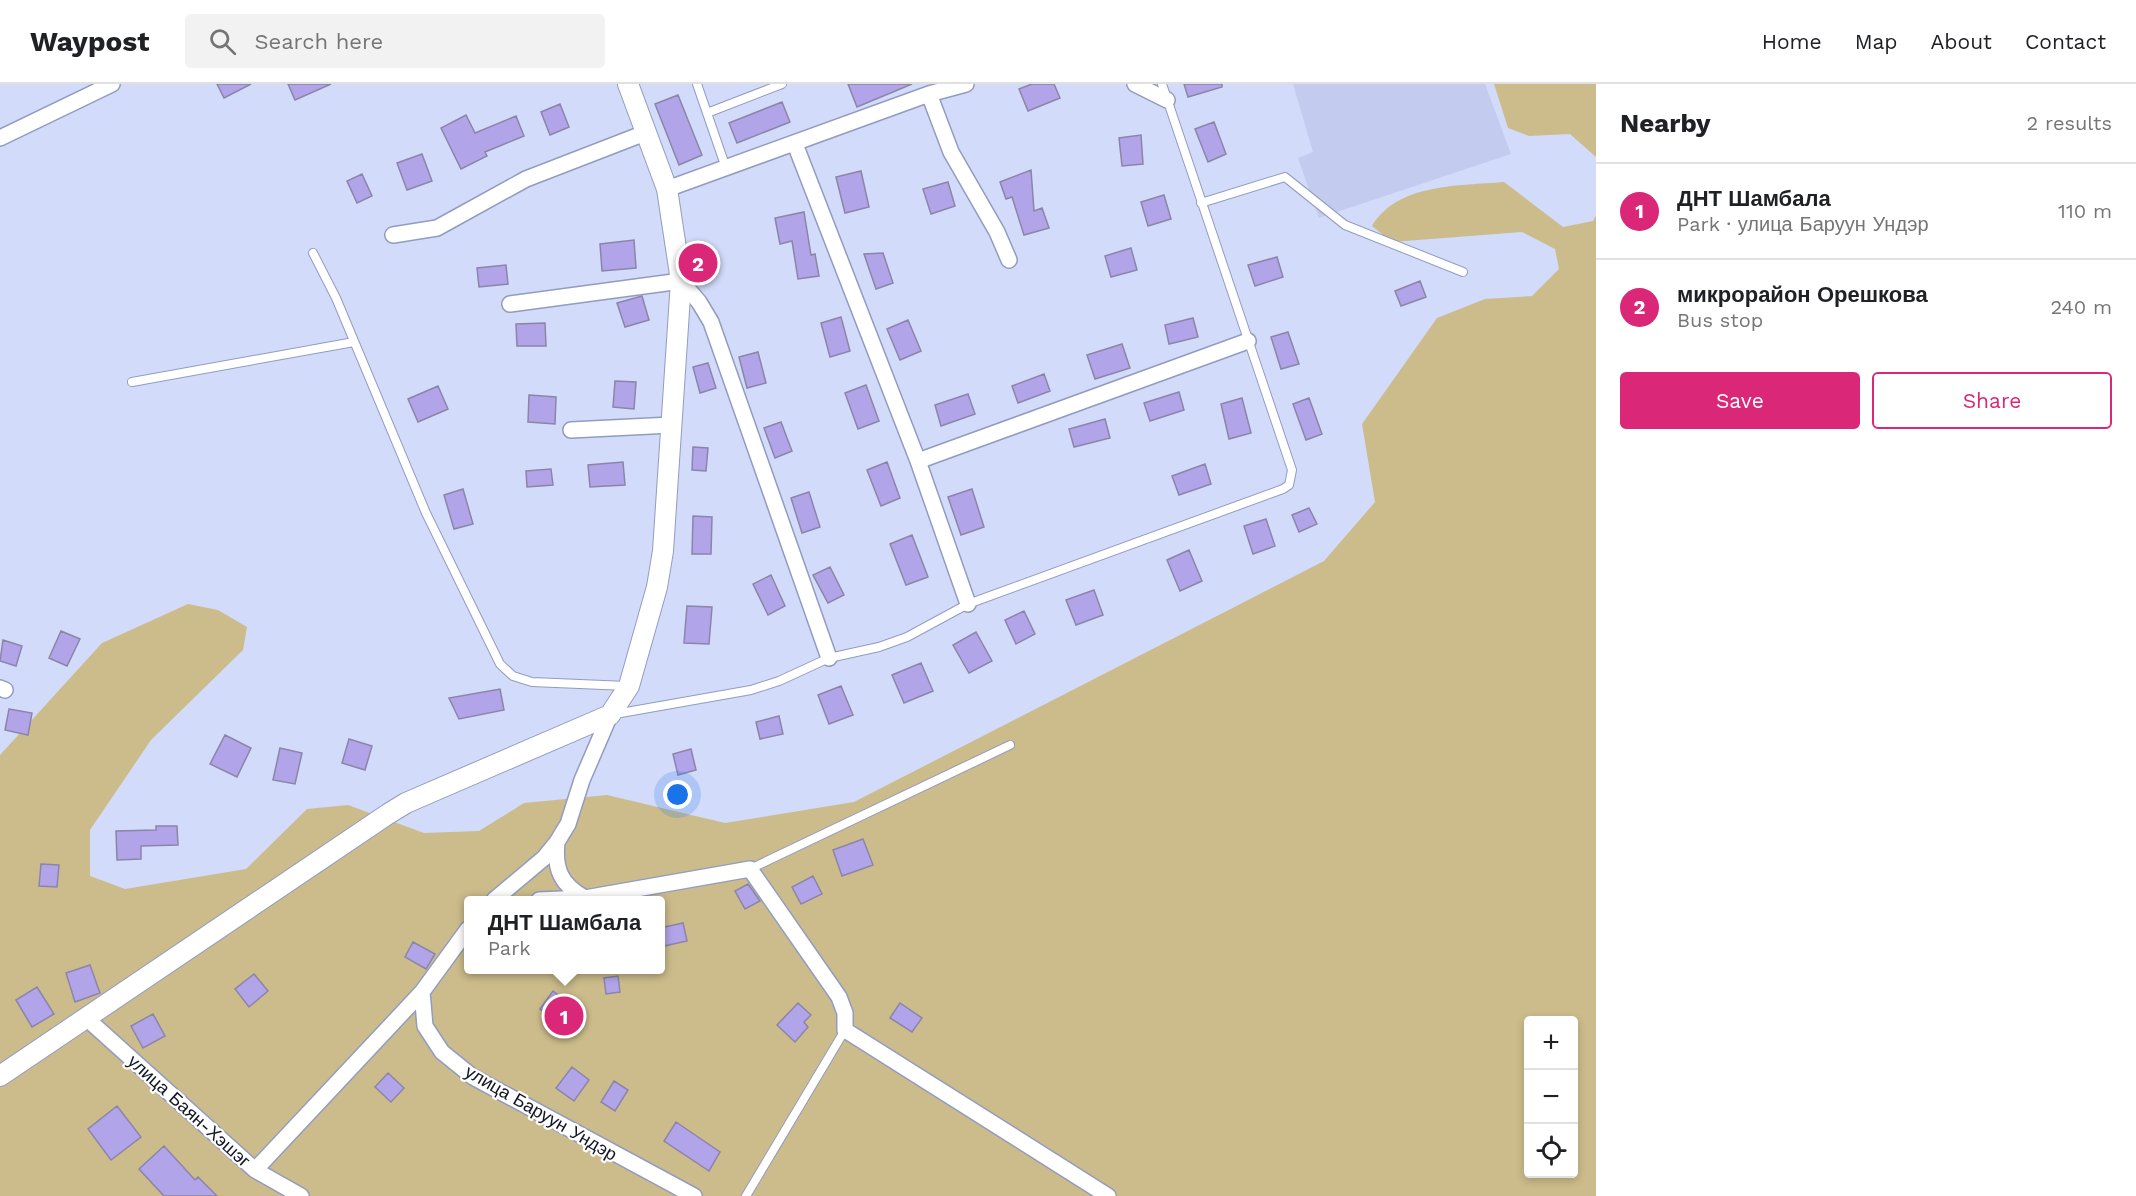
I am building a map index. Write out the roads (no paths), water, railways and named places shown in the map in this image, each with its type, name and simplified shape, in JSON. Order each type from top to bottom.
[{"type":"street","points":[[0,138],[112,84]]},
{"type":"street","points":[[499,896],[544,858],[568,824],[582,780],[610,715],[629,686],[657,586],[663,551],[681,281],[667,189],[628,84]]},
{"type":"street","points":[[667,189],[795,144],[927,89],[966,84]]},
{"type":"street","points":[[1135,84],[1167,100]]},
{"type":"street","points":[[927,89],[951,152],[998,232],[1009,260]]},
{"type":"street","points":[[393,235],[437,228],[526,179],[645,133]]},
{"type":"street","points":[[795,144],[918,460],[968,604]]},
{"type":"street","points":[[510,304],[681,281]]},
{"type":"street","points":[[681,281],[699,302],[711,322],[829,658]]},
{"type":"street","points":[[918,460],[1248,341]]},
{"type":"street","points":[[571,430],[670,425]]},
{"type":"street","points":[[0,1076],[406,803],[610,715]]},
{"type":"street","points":[[557,842],[555,859],[560,876],[570,890],[581,896]]},
{"type":"street","points":[[596,896],[750,869],[839,997],[844,1012],[845,1030],[1108,1196]]},
{"type":"street","points":[[255,1170],[422,992],[464,935]]},
{"type":"street","name":"улица Баруун Ундэр","points":[[422,992],[425,1026],[442,1052],[473,1077],[694,1196]]},
{"type":"street","name":"улица Баян-Хэшэг","points":[[85,1017],[255,1170],[300,1196]]},
{"type":"lane","points":[[697,84],[726,168]]},
{"type":"lane","points":[[707,113],[782,84]]},
{"type":"lane","points":[[610,715],[751,690],[779,681],[829,658],[879,647],[907,637],[968,604],[1289,485],[1292,470],[1162,84]]},
{"type":"lane","points":[[1201,202],[1285,177],[1345,225],[1463,272]]},
{"type":"lane","points":[[313,253],[354,342],[426,513],[500,664],[513,676],[532,682],[629,686]]},
{"type":"lane","points":[[132,382],[354,342]]},
{"type":"lane","points":[[750,869],[1010,745]]},
{"type":"lane","points":[[746,1196],[845,1030]]},
{"type":"place","name":"микрорайон Орешкова","points":[[698,263]]},
{"type":"place","name":"ДНТ Шамбала","points":[[564,1016]]}]
